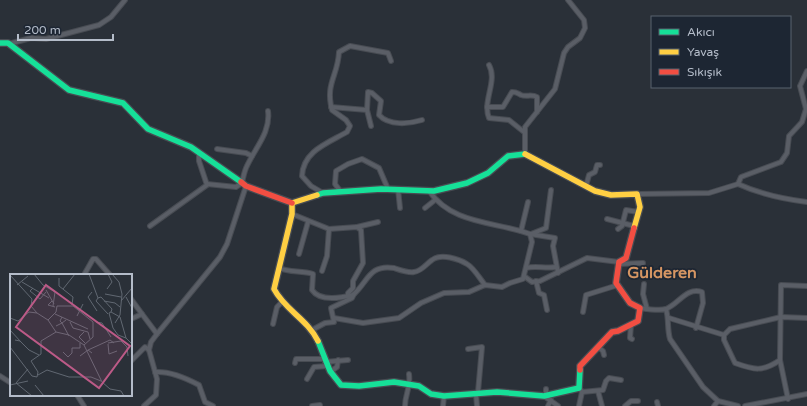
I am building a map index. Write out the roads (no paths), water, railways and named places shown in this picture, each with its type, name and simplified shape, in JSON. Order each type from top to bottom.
[{"type":"street","points":[[14,49],[12,43],[31,38],[46,39],[100,25],[111,17],[125,0]]},
{"type":"street","points":[[525,154],[525,127],[537,113],[558,83],[564,53],[568,47],[580,38],[585,28],[584,20],[568,0]]},
{"type":"street","points":[[0,43],[8,43],[69,90],[123,103],[148,129],[190,147],[244,185],[292,203],[323,193],[388,189],[429,191],[467,183],[488,173],[508,156],[525,154],[595,191],[611,195],[709,193],[738,184],[764,194],[795,202],[807,202]]},
{"type":"street","points":[[323,193],[311,186],[302,176],[302,165],[318,148],[347,132],[350,126],[346,120],[332,110],[329,97],[330,87],[339,61],[339,52],[350,46],[363,47],[388,53],[391,61]]},
{"type":"street","points":[[489,64],[493,71],[486,111],[489,118],[509,120],[524,132]]},
{"type":"street","points":[[738,184],[741,177],[782,162],[787,153],[789,136],[802,122],[806,110],[800,86],[807,71]]},
{"type":"street","points":[[371,126],[367,110],[368,92],[372,93],[381,100],[379,115],[384,120],[405,124],[422,120]]},
{"type":"street","points":[[487,106],[502,107],[512,92],[514,92],[522,95],[537,97],[537,113]]},
{"type":"street","points":[[331,106],[367,110]]},
{"type":"street","points":[[144,406],[156,395],[157,379],[148,350],[151,342],[220,256],[227,244],[244,185],[246,168],[270,121],[268,111]]},
{"type":"street","points":[[216,149],[246,153],[252,156]]},
{"type":"street","points":[[198,153],[199,161],[207,184]]},
{"type":"street","points":[[341,192],[335,184],[336,171],[348,164],[362,159],[379,168],[388,189]]},
{"type":"street","points":[[586,186],[589,175],[594,172],[597,165],[600,165]]},
{"type":"street","points":[[150,226],[207,184],[236,187],[244,185]]},
{"type":"street","points":[[398,189],[400,208]]},
{"type":"street","points":[[545,237],[551,190]]},
{"type":"street","points":[[429,191],[435,200],[464,218],[530,234],[554,238],[553,246],[558,273]]},
{"type":"street","points":[[637,194],[640,207],[626,258],[619,263],[616,279],[618,285],[630,303],[640,308],[647,309],[666,309],[688,292],[702,292],[703,303],[696,328]]},
{"type":"street","points":[[425,208],[435,200]]},
{"type":"street","points":[[521,231],[528,202]]},
{"type":"street","points":[[292,203],[292,214],[274,289],[281,303],[298,315],[312,330],[318,340],[325,362],[332,377],[340,385],[359,386],[394,382],[419,386],[431,394],[444,396],[497,392],[546,393],[581,390],[598,391],[603,390],[606,381],[609,378],[621,380]]},
{"type":"street","points":[[618,229],[622,223],[626,210],[638,212]]},
{"type":"street","points":[[292,214],[308,222],[329,229],[357,227],[378,222]]},
{"type":"street","points":[[606,218],[634,226]]},
{"type":"street","points":[[299,254],[308,222]]},
{"type":"street","points":[[348,296],[348,293],[353,288],[353,281],[363,264],[360,230],[357,227]]},
{"type":"street","points":[[530,234],[546,228]]},
{"type":"street","points":[[322,271],[327,256],[329,229]]},
{"type":"street","points":[[334,318],[363,324],[399,318],[433,296],[444,293],[469,292],[485,285],[502,287],[523,279],[532,242],[530,234]]},
{"type":"street","points":[[312,330],[325,323],[334,322],[332,308],[352,298],[368,276],[377,269],[385,267],[410,273],[415,272],[432,260],[440,258],[456,259],[468,264],[485,285]]},
{"type":"street","points":[[524,276],[532,282],[536,281],[558,273],[587,258],[619,263],[643,263]]},
{"type":"street","points":[[85,274],[93,259],[96,259],[109,274]]},
{"type":"street","points":[[526,268],[533,266],[547,269],[556,267]]},
{"type":"street","points":[[279,268],[288,272],[308,272],[313,274],[312,290],[320,296],[333,298],[354,294]]},
{"type":"street","points":[[536,281],[538,293],[544,295],[547,310]]},
{"type":"street","points":[[644,284],[643,294],[647,309]]},
{"type":"street","points":[[583,312],[586,295],[618,285]]},
{"type":"street","points":[[788,399],[780,360],[782,317],[781,285],[807,286]]},
{"type":"street","points":[[132,300],[157,334]]},
{"type":"street","points":[[273,324],[277,307],[281,303]]},
{"type":"street","points":[[578,406],[581,390],[580,366],[612,332],[618,331],[638,321],[640,308]]},
{"type":"street","points":[[666,309],[669,318],[668,339],[703,387],[718,401],[738,406]]},
{"type":"street","points":[[132,319],[142,314]]},
{"type":"street","points":[[780,360],[771,366],[752,370],[736,364],[724,340],[724,335],[730,329],[782,317],[807,318]]},
{"type":"street","points":[[669,318],[696,328],[724,335]]},
{"type":"street","points":[[631,325],[630,338],[632,339]]},
{"type":"street","points":[[468,349],[482,347],[478,392],[476,394],[477,406]]},
{"type":"street","points":[[598,347],[603,351],[604,355]]},
{"type":"street","points":[[132,360],[145,348],[148,350]]},
{"type":"street","points":[[295,363],[296,359],[325,362]]},
{"type":"street","points":[[330,372],[337,367],[338,360]]},
{"type":"street","points":[[307,379],[314,366],[325,362],[348,360]]},
{"type":"street","points":[[155,372],[163,372],[190,380],[199,385],[205,402],[212,406]]},
{"type":"street","points":[[405,406],[406,394],[410,384],[409,374]]},
{"type":"street","points":[[0,376],[10,382]]},
{"type":"street","points":[[598,391],[602,406]]},
{"type":"street","points":[[546,393],[558,406]]},
{"type":"street","points":[[745,406],[770,404],[807,394]]},
{"type":"street","points":[[78,396],[84,406]]},
{"type":"street","points":[[443,406],[444,396]]},
{"type":"street","points":[[548,406],[551,400]]},
{"type":"street","points":[[625,406],[631,401],[638,401]]},
{"type":"street","points":[[714,406],[718,401]]},
{"type":"street","points":[[312,406],[320,405]]},
{"type":"district","name":"Gülderen","points":[[662,272]]}]
